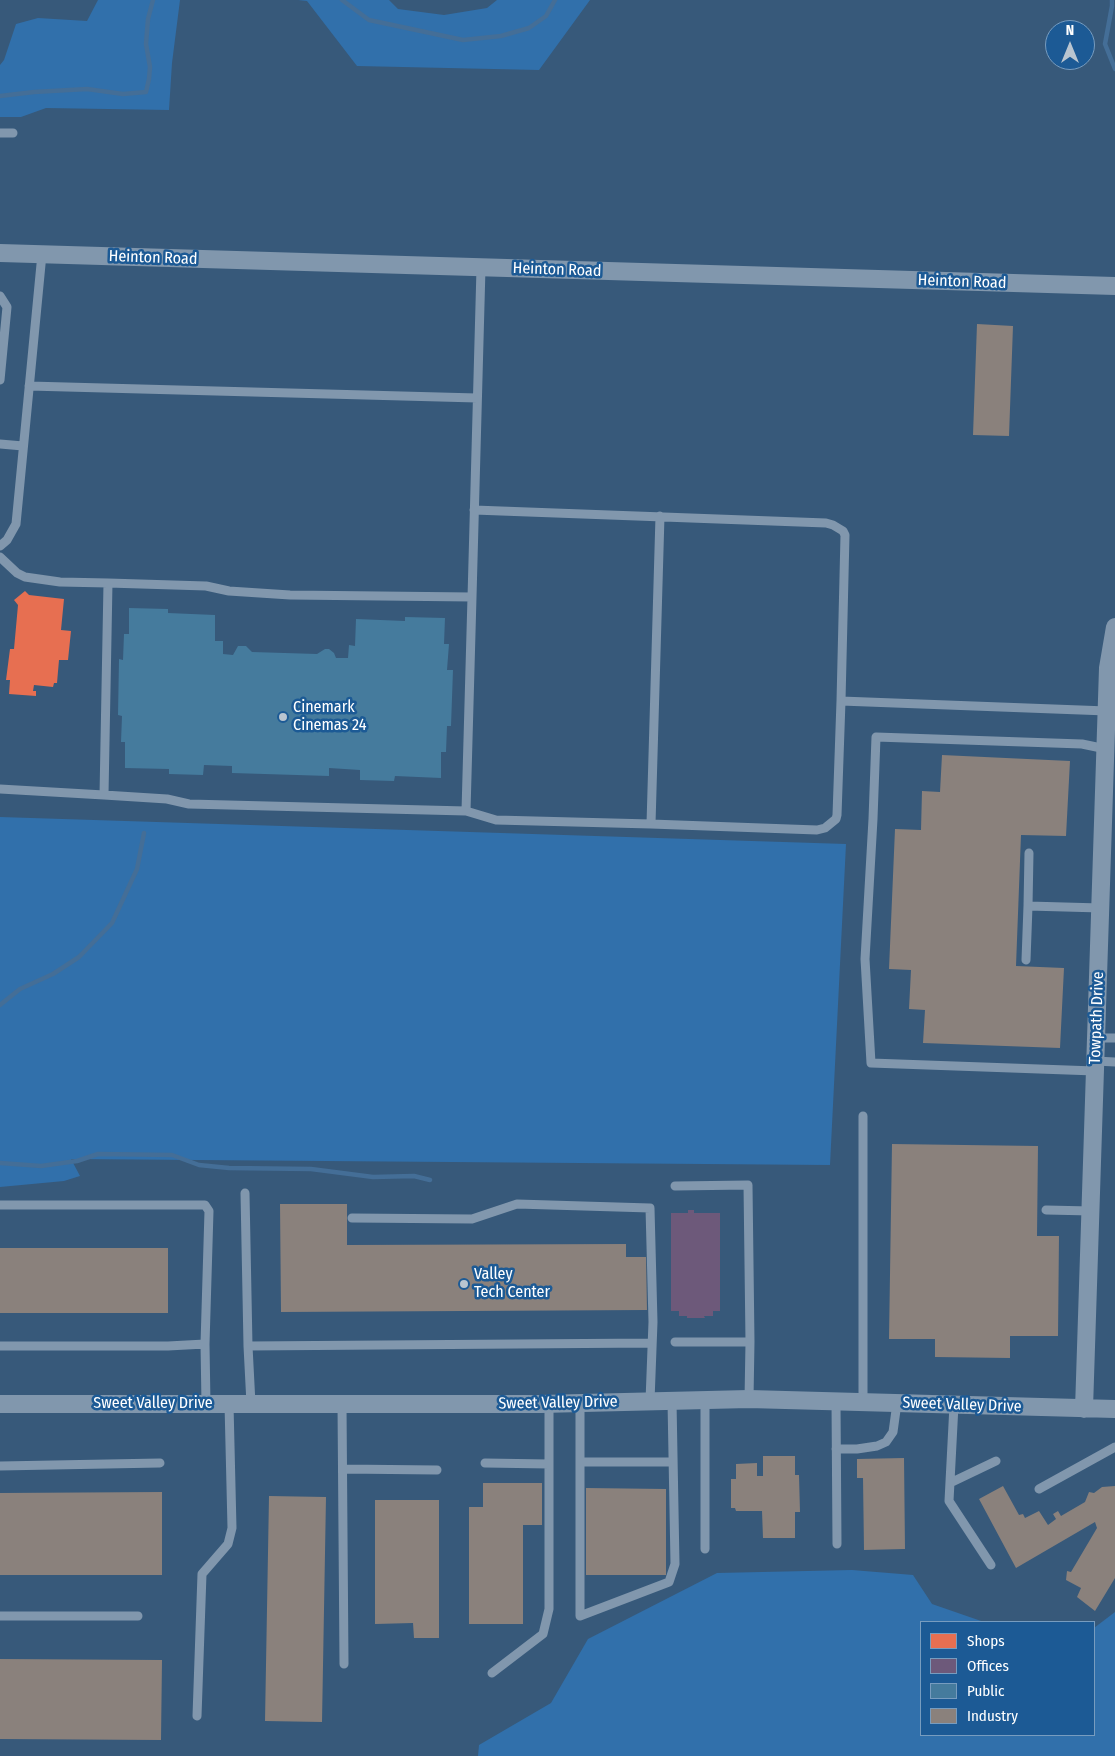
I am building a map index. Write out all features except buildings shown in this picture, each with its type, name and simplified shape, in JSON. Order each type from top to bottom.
[{"type":"street","name":"Heinton Road","points":[[0,253],[1115,286]]},
{"type":"street","name":"Towpath Drive","points":[[1084,1409],[1101,908],[1110,749],[1107,711],[1108,668],[1115,627]]},
{"type":"street","name":"Sweet Valley Drive","points":[[0,1404],[549,1404],[749,1399],[1115,1409]]},
{"type":"lane","points":[[0,133],[13,133]]},
{"type":"lane","points":[[0,546],[7,540],[16,524],[42,254]]},
{"type":"lane","points":[[466,812],[481,268]]},
{"type":"lane","points":[[0,296],[7,307],[0,380]]},
{"type":"lane","points":[[29,386],[477,398]]},
{"type":"lane","points":[[0,444],[24,446]]},
{"type":"lane","points":[[0,789],[167,799],[189,804],[466,812],[496,820],[817,830],[825,828],[836,819],[845,551],[845,535],[843,531],[826,522],[474,510]]},
{"type":"lane","points":[[651,824],[660,516]]},
{"type":"lane","points":[[0,557],[17,573],[25,577],[60,582],[206,586],[229,591],[290,595],[472,597]]},
{"type":"lane","points":[[104,795],[108,583]]},
{"type":"lane","points":[[841,701],[1107,711]]},
{"type":"lane","points":[[1110,749],[1082,744],[876,737],[864,959],[871,1063],[1096,1066],[1115,1062]]},
{"type":"lane","points":[[1026,960],[1029,853]]},
{"type":"lane","points":[[1028,906],[1101,908]]},
{"type":"lane","points":[[1096,1038],[1115,1038]]},
{"type":"lane","points":[[863,1116],[863,1402]]},
{"type":"lane","points":[[675,1186],[748,1185],[749,1399]]},
{"type":"lane","points":[[245,1193],[251,1404]]},
{"type":"lane","points":[[352,1218],[472,1219],[517,1204],[650,1208],[652,1343],[650,1401]]},
{"type":"lane","points":[[0,1205],[205,1205],[208,1211],[205,1344],[206,1404]]},
{"type":"lane","points":[[1046,1210],[1091,1211]]},
{"type":"lane","points":[[674,1342],[750,1342]]},
{"type":"lane","points":[[248,1346],[652,1343]]},
{"type":"lane","points":[[0,1346],[168,1346],[205,1344]]},
{"type":"lane","points":[[704,1400],[705,1549]]},
{"type":"lane","points":[[580,1403],[580,1616],[670,1582],[675,1564],[672,1401]]},
{"type":"lane","points":[[836,1402],[837,1544]]},
{"type":"lane","points":[[197,1716],[202,1574],[228,1544],[232,1528],[229,1404]]},
{"type":"lane","points":[[342,1404],[344,1664]]},
{"type":"lane","points":[[492,1674],[543,1634],[549,1609],[549,1404]]},
{"type":"lane","points":[[836,1449],[857,1449],[877,1446],[886,1442],[893,1432],[898,1404]]},
{"type":"lane","points":[[954,1405],[949,1501],[991,1565]]},
{"type":"lane","points":[[1039,1489],[1115,1447]]},
{"type":"lane","points":[[950,1483],[996,1461]]},
{"type":"lane","points":[[580,1462],[673,1462]]},
{"type":"lane","points":[[0,1466],[160,1463]]},
{"type":"lane","points":[[485,1463],[549,1464]]},
{"type":"lane","points":[[342,1469],[437,1470]]},
{"type":"lane","points":[[0,1616],[138,1616]]},
{"type":"shaded area","points":[[98,0],[180,0],[172,63],[169,110],[46,108],[21,117],[0,117],[0,65],[4,60],[16,24],[38,18],[87,21]]},
{"type":"shaded area","points":[[298,0],[389,0],[398,9],[444,15],[487,8],[497,0],[590,0],[539,70],[357,66],[307,1]]},
{"type":"shaded area","points":[[0,817],[846,844],[830,1165],[71,1159],[80,1176],[64,1181],[0,1187]]},
{"type":"shaded area","points":[[852,1570],[913,1575],[932,1604],[981,1621],[920,1621],[920,1736],[1095,1736],[1095,1627],[1115,1612],[1115,1756],[478,1756],[479,1745],[551,1703],[588,1639],[717,1573]]},
{"type":"waterway","points":[[0,96],[87,89],[123,94],[146,92],[150,67],[146,44],[148,19],[153,0]]},
{"type":"waterway","points":[[342,0],[369,20],[463,40],[501,36],[529,28],[546,16],[555,0]]},
{"type":"waterway","points":[[1112,0],[1105,44],[1115,69]]},
{"type":"waterway","points":[[0,1005],[20,989],[53,974],[79,957],[112,923],[137,869],[144,833]]},
{"type":"waterway","points":[[0,1163],[41,1166],[77,1161],[98,1154],[172,1155],[199,1165],[229,1168],[311,1169],[373,1177],[414,1176],[430,1180]]},
{"type":"place","name":"Cinemark Cinemas 24","points":[[283,717]]},
{"type":"place","name":"Valley Tech Center","points":[[464,1284]]}]
